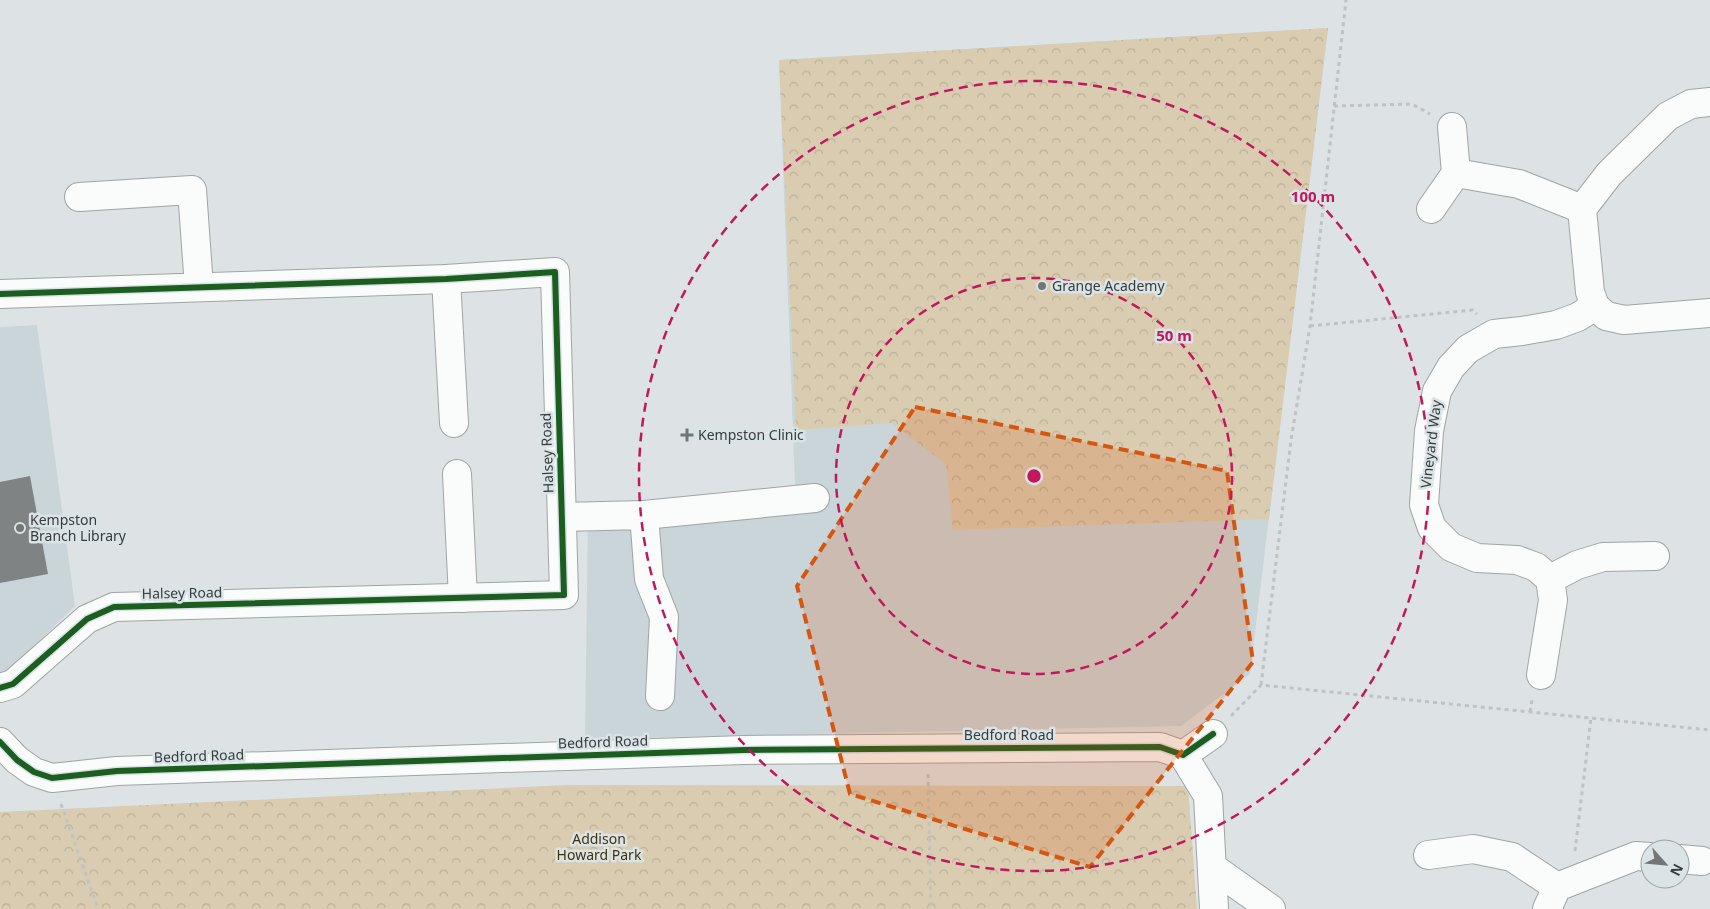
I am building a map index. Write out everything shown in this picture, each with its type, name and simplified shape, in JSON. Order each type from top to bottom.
[{"type":"street","points":[[1710,102],[1691,104],[1668,116],[1609,174],[1582,209],[1590,292],[1595,306],[1606,316],[1624,320],[1710,313]]},
{"type":"street","points":[[1431,209],[1456,173],[1452,127]]},
{"type":"street","points":[[1456,173],[1519,184],[1582,209]]},
{"type":"street","points":[[79,197],[192,190],[199,288]]},
{"type":"street","name":"Halsey Road","points":[[0,294],[446,279],[555,272],[564,596],[114,607],[87,619],[13,684],[0,688]]},
{"type":"street","points":[[446,279],[454,424]]},
{"type":"street","name":"Vineyard Way","points":[[1550,579],[1536,567],[1517,560],[1477,558],[1451,546],[1432,528],[1424,505],[1429,431],[1437,391],[1451,367],[1468,348],[1494,334],[1556,325],[1578,318],[1595,306]]},
{"type":"street","points":[[457,474],[464,598]]},
{"type":"street","points":[[562,518],[644,514],[815,498]]},
{"type":"street","points":[[644,514],[648,579],[664,617],[660,696]]},
{"type":"street","points":[[1541,676],[1553,600],[1550,579],[1577,565],[1602,557],[1655,556]]},
{"type":"street","points":[[1213,734],[1183,755],[1208,796],[1214,909]]},
{"type":"street","name":"Bedford Road","points":[[0,742],[17,760],[34,772],[52,778],[118,771],[744,750],[1160,747],[1183,755]]},
{"type":"street","points":[[1428,855],[1472,849],[1512,857],[1552,898],[1636,856],[1640,856]]},
{"type":"street","points":[[1212,867],[1271,909]]},
{"type":"path","points":[[1213,734],[1262,685],[1291,440],[1310,326],[1346,0]]},
{"type":"path","points":[[1334,106],[1412,104],[1452,127]]},
{"type":"path","points":[[1310,326],[1474,310],[1494,334]]},
{"type":"path","points":[[1262,685],[1710,730]]},
{"type":"path","points":[[1552,898],[1573,865],[1591,718]]},
{"type":"path","points":[[927,748],[932,909]]},
{"type":"path","points":[[52,778],[98,909]]},
{"type":"highlighted area","points":[[915,407],[1227,471],[1253,662],[1090,867],[850,794],[797,586]]},
{"type":"shaded area","name":"Grange Academy","points":[[1328,28],[1250,674],[1181,726],[585,739],[588,514],[796,511],[779,60]]},
{"type":"shaded area","points":[[37,325],[75,606],[0,679],[0,327]]},
{"type":"green space","points":[[1328,28],[1269,519],[953,530],[946,464],[892,423],[796,430],[779,60]]},
{"type":"green space","name":"Addison Howard Park","points":[[567,785],[1188,786],[1197,909],[0,909],[0,812]]},
{"type":"building","name":"Kempston Branch Library","points":[[30,476],[48,574],[0,583],[0,482]]},
{"type":"cycle path","points":[[0,294],[446,279],[555,272],[564,595],[114,607],[87,619],[13,684],[0,688]]},
{"type":"cycle path","points":[[0,742],[17,760],[34,772],[52,778],[117,771],[744,750],[1160,747],[1183,755],[1213,734]]},
{"type":"place","name":"Grange Academy","points":[[1042,286]]},
{"type":"place","name":"Kempston Clinic","points":[[687,435]]},
{"type":"place","name":"Kempston Branch Library","points":[[20,528]]}]
